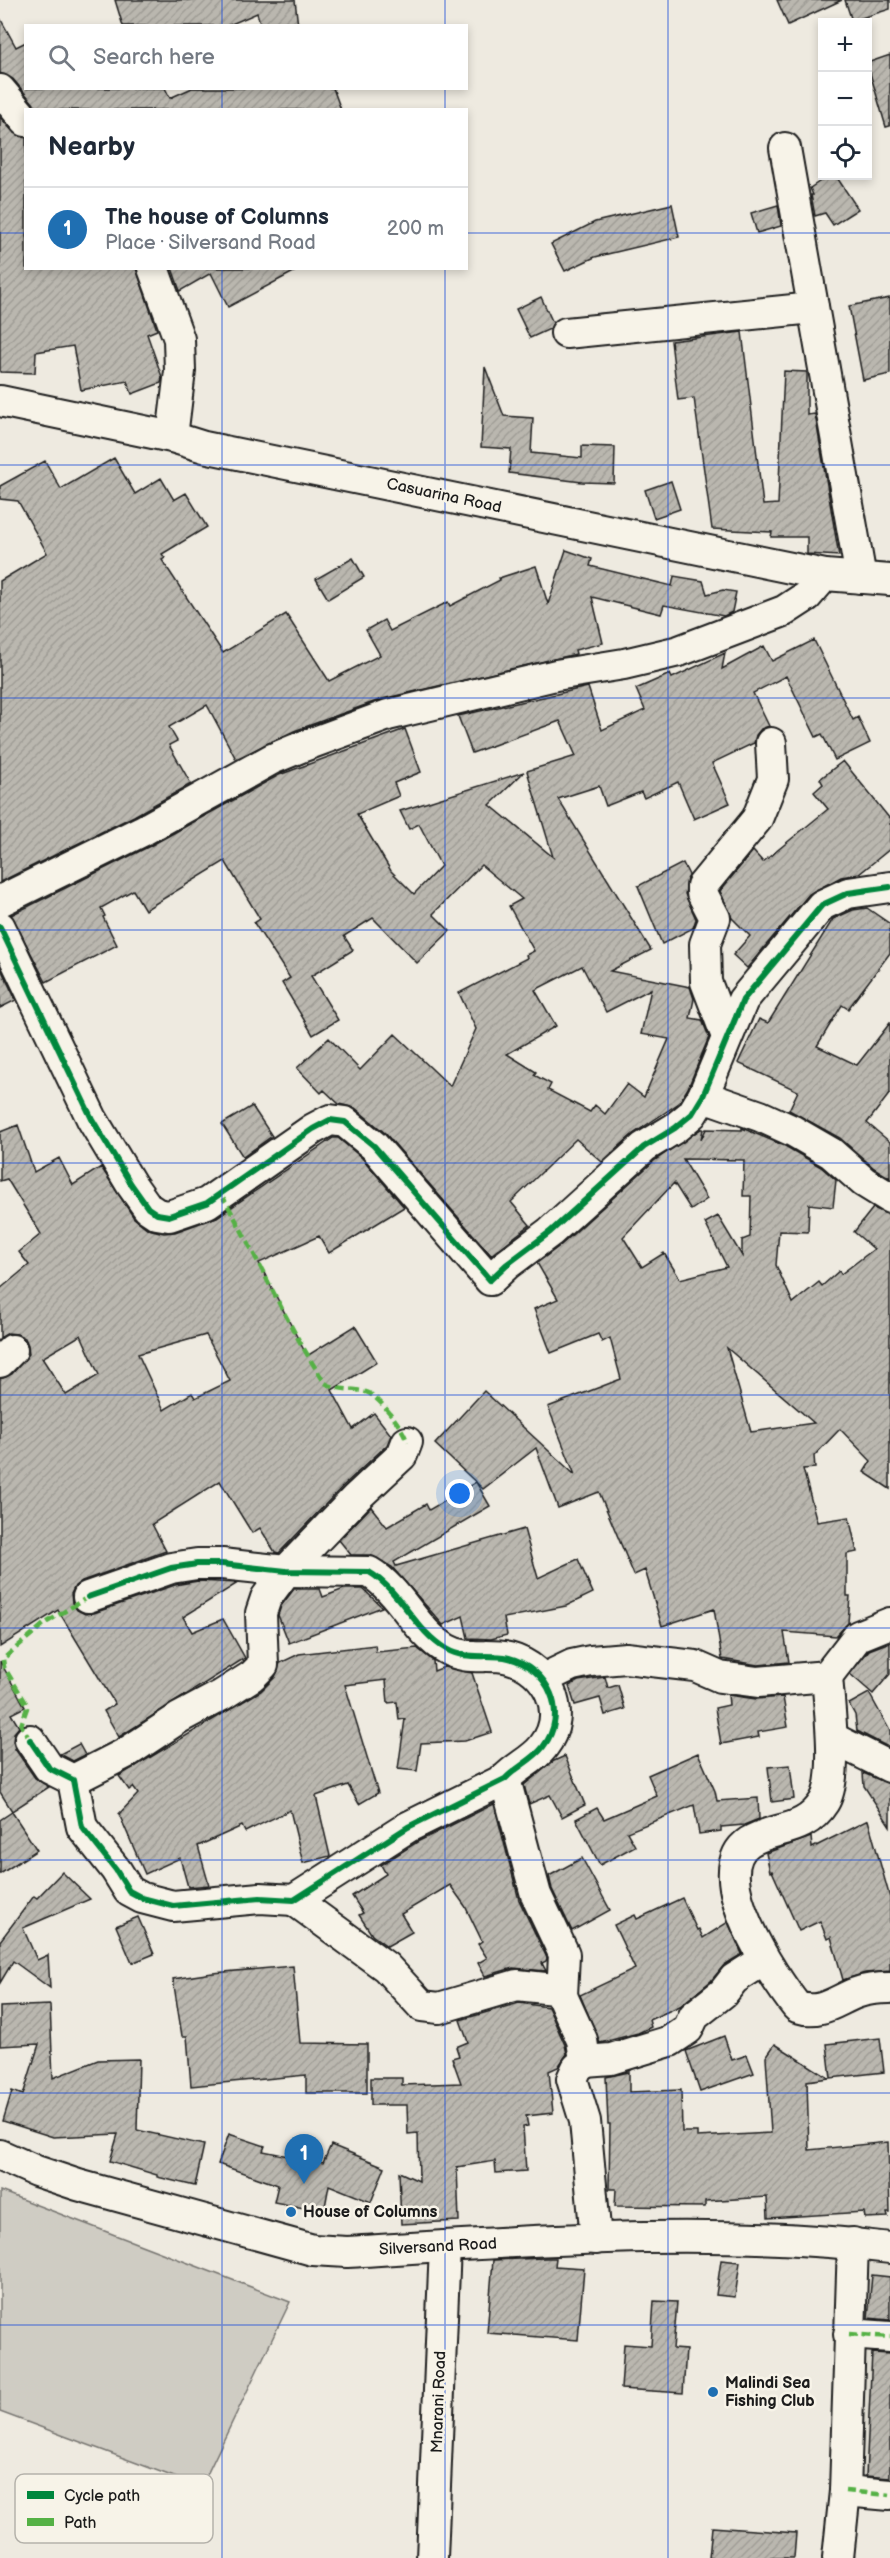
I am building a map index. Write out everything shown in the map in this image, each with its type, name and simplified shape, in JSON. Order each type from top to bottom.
[{"type":"street","points":[[0,90],[24,119]]},
{"type":"street","points":[[785,148],[861,578]]},
{"type":"street","points":[[154,270],[179,339],[180,371],[172,437]]},
{"type":"street","points":[[566,333],[813,308]]},
{"type":"street","name":"Casuarina Road","points":[[0,401],[172,437],[204,447],[825,575],[890,580]]},
{"type":"street","points":[[0,901],[142,831],[272,759],[301,747],[388,715],[556,675],[624,664],[679,651],[784,611],[807,596],[825,575]]},
{"type":"street","points":[[728,1037],[706,982],[705,944],[715,918],[702,893],[702,886],[757,819],[772,779],[771,744]]},
{"type":"street","points":[[0,927],[92,1119],[148,1208],[157,1214],[169,1216],[207,1203],[330,1120],[345,1122],[374,1146],[490,1280],[506,1264],[550,1232],[644,1147],[675,1128],[692,1114],[703,1096],[743,1000],[822,905],[848,893],[890,887]]},
{"type":"street","points":[[703,1096],[794,1131],[831,1153],[864,1182],[890,1198]]},
{"type":"street","points":[[73,1780],[126,1753],[179,1718],[252,1676],[262,1665],[261,1613],[266,1598],[285,1571],[356,1498],[402,1455],[407,1442]]},
{"type":"street","points":[[88,1597],[171,1568],[197,1564],[222,1564],[285,1571],[369,1572],[446,1649],[465,1656],[489,1655],[511,1659],[543,1679],[555,1702],[556,1711],[551,1730],[541,1749],[505,1779],[408,1827],[294,1900]]},
{"type":"street","points":[[890,1623],[858,1636],[827,1676],[832,1738],[828,1793],[817,1811],[790,1829],[749,1842],[740,1850],[735,1862],[734,1879],[749,1932],[764,1959],[797,2007],[817,2010],[857,1993],[874,1988],[890,1988]]},
{"type":"street","points":[[543,1679],[572,1665],[626,1658],[695,1666],[720,1677],[758,1682],[827,1676]]},
{"type":"street","points":[[832,1738],[890,1767]]},
{"type":"street","points":[[30,1740],[49,1768],[73,1780]]},
{"type":"street","points":[[505,1779],[536,1895],[564,1954],[562,1996]]},
{"type":"street","points":[[73,1780],[82,1827],[116,1870],[129,1891],[142,1898],[173,1906],[260,1898],[294,1900],[386,1967],[422,2006],[439,2008],[517,1984],[554,1989],[562,1996],[582,2040],[585,2061]]},
{"type":"street","points":[[596,2239],[585,2121],[572,2079],[577,2068],[585,2061],[611,2060],[670,2041],[688,2029],[694,2016],[723,1993],[735,1979],[764,1959]]},
{"type":"street","name":"Silversand Road","points":[[0,2155],[78,2186],[313,2250],[347,2252],[693,2235],[853,2243],[890,2248]]},
{"type":"street","points":[[838,2558],[844,2491],[853,2243]]},
{"type":"street","name":"Mnarani Road","points":[[432,2558],[445,2246]]},
{"type":"street","points":[[849,2334],[890,2337]]},
{"type":"street","points":[[844,2491],[890,2495]]},
{"type":"shaded area","points":[[0,2191],[290,2302],[207,2474],[166,2474],[0,2412]]},
{"type":"shaded area","points":[[869,2257],[890,2263],[890,2501],[857,2498]]},
{"type":"building","points":[[115,0],[295,0],[298,24],[260,24],[257,13],[232,24],[122,24]]},
{"type":"building","points":[[777,0],[842,0],[788,25]]},
{"type":"building","points":[[845,0],[890,0],[890,9],[862,18],[851,18]]},
{"type":"building","points":[[0,18],[16,47],[24,43],[24,90],[166,90],[170,98],[188,90],[334,90],[340,108],[37,108],[13,79],[0,73]]},
{"type":"building","points":[[890,55],[890,126],[886,127],[872,80],[872,61]]},
{"type":"building","points":[[0,117],[13,132],[24,137],[24,270],[137,270],[157,330],[147,334],[162,377],[161,383],[132,394],[127,381],[81,390],[73,346],[36,352],[35,373],[0,372]]},
{"type":"building","points":[[822,180],[839,180],[858,209],[833,225],[825,213],[815,216],[810,188]]},
{"type":"building","points":[[672,204],[679,237],[595,257],[565,271],[551,244],[595,222]]},
{"type":"building","points":[[778,205],[781,226],[757,233],[751,213]]},
{"type":"building","points":[[173,270],[297,270],[228,307],[211,273],[180,291]]},
{"type":"building","points":[[541,297],[553,323],[550,329],[530,338],[516,309]]},
{"type":"building","points":[[890,298],[890,374],[863,380],[849,306]]},
{"type":"building","points":[[742,332],[763,505],[778,504],[784,371],[807,372],[807,415],[815,414],[839,556],[807,554],[807,537],[771,537],[772,532],[712,529],[694,398],[678,400],[671,341]]},
{"type":"building","points":[[485,367],[504,416],[533,418],[531,453],[582,458],[582,446],[615,447],[614,483],[582,482],[509,473],[511,449],[481,447]]},
{"type":"building","points":[[114,458],[135,494],[161,478],[174,500],[186,493],[207,527],[162,554],[165,558],[162,560],[223,653],[286,614],[329,681],[380,655],[366,630],[384,620],[390,631],[448,602],[450,606],[500,580],[499,578],[536,566],[548,604],[566,550],[592,559],[590,566],[672,586],[674,576],[703,581],[707,594],[723,590],[736,592],[732,612],[724,616],[664,605],[661,614],[592,597],[603,643],[575,650],[576,654],[382,699],[294,731],[236,759],[207,705],[169,727],[177,741],[169,745],[191,784],[134,816],[0,882],[0,581],[47,553],[18,501],[0,499],[0,486],[45,461],[61,489]]},
{"type":"building","points":[[671,481],[680,509],[654,518],[645,490]]},
{"type":"building","points":[[353,558],[364,577],[328,599],[316,579]]},
{"type":"building","points":[[814,640],[853,720],[858,717],[870,743],[835,760],[822,734],[816,737],[786,676],[753,693],[769,726],[761,729],[754,743],[712,763],[730,803],[694,819],[678,782],[644,798],[641,792],[606,806],[599,786],[558,799],[651,950],[610,971],[690,987],[694,999],[690,1018],[702,1020],[709,1037],[688,1088],[679,1103],[633,1134],[602,1162],[576,1139],[511,1202],[530,1225],[491,1255],[385,1133],[355,1108],[339,1104],[324,1090],[321,1093],[297,1068],[329,1038],[360,1070],[395,1034],[450,1086],[476,1029],[459,993],[527,958],[526,955],[534,951],[509,906],[522,899],[481,865],[433,914],[450,931],[417,963],[373,918],[344,936],[353,950],[311,976],[338,1020],[313,1035],[282,983],[290,978],[254,923],[260,919],[225,861],[145,910],[133,890],[101,908],[117,945],[46,982],[11,915],[150,846],[279,775],[405,729],[421,772],[394,783],[399,796],[357,814],[391,871],[414,894],[441,866],[419,824],[409,829],[400,811],[524,772],[490,805],[553,857],[527,771],[576,756],[560,721],[472,753],[458,716],[588,687],[602,730],[645,710],[636,689],[670,674],[672,678],[725,653],[722,669],[764,646],[772,661]],"holes":[[[582,966],[606,1012],[651,989],[641,1034],[669,1039],[644,1097],[627,1084],[605,1114],[595,1105],[590,1112],[548,1090],[551,1084],[534,1075],[536,1072],[507,1054],[556,1026],[535,990]]]},
{"type":"building","points":[[843,761],[890,819],[890,849],[859,874],[841,877],[809,894],[747,968],[733,955],[750,936],[732,918],[720,891],[753,851],[763,862],[828,809],[814,792],[823,784],[820,779]]},
{"type":"building","points":[[683,863],[689,875],[685,894],[696,919],[693,928],[662,944],[638,886]]},
{"type":"building","points":[[867,908],[890,924],[890,953],[848,1009],[842,1005],[817,1046],[857,1065],[890,1023],[890,1093],[867,1123],[890,1142],[890,1178],[874,1168],[840,1138],[789,1110],[798,1091],[738,1063],[759,1019],[768,1023],[833,919],[853,910]]},
{"type":"building","points":[[0,967],[16,1000],[0,1008]]},
{"type":"building","points":[[252,1106],[272,1136],[243,1157],[222,1124]]},
{"type":"building","points":[[18,1125],[34,1172],[59,1158],[73,1185],[101,1167],[134,1218],[148,1229],[164,1233],[175,1232],[217,1217],[333,1138],[338,1138],[362,1158],[404,1207],[329,1253],[319,1236],[259,1263],[307,1356],[355,1326],[377,1362],[332,1390],[353,1429],[374,1413],[391,1435],[387,1445],[344,1485],[279,1553],[275,1552],[260,1528],[252,1533],[220,1481],[152,1524],[166,1551],[82,1581],[75,1586],[71,1594],[72,1603],[77,1610],[85,1614],[94,1613],[175,1585],[198,1581],[238,1583],[183,1617],[192,1632],[223,1619],[245,1658],[119,1737],[104,1711],[115,1704],[58,1610],[0,1647],[0,1379],[12,1374],[29,1354],[25,1338],[8,1333],[0,1338],[0,1289],[29,1265],[19,1252],[41,1234],[7,1179],[0,1181],[0,1132]],"holes":[[[81,1335],[99,1375],[66,1395],[42,1358]],[[206,1335],[230,1381],[195,1398],[192,1393],[164,1410],[138,1354]]]},
{"type":"building","points":[[742,1128],[785,1146],[821,1167],[836,1180],[833,1207],[809,1204],[808,1232],[779,1231],[776,1265],[793,1303],[819,1282],[822,1286],[839,1271],[841,1274],[874,1249],[854,1232],[873,1208],[890,1215],[890,1489],[864,1472],[871,1461],[840,1429],[814,1456],[815,1468],[803,1469],[817,1522],[849,1517],[857,1552],[847,1554],[847,1596],[850,1596],[848,1623],[836,1636],[784,1632],[789,1662],[758,1665],[722,1659],[714,1609],[662,1626],[645,1570],[634,1575],[599,1492],[558,1508],[536,1448],[483,1489],[435,1444],[484,1391],[575,1475],[548,1407],[621,1379],[610,1338],[602,1342],[598,1334],[551,1353],[534,1309],[558,1299],[537,1263],[561,1245],[654,1161],[701,1129],[703,1129],[701,1140],[706,1129],[742,1130]],"holes":[[[683,1159],[744,1160],[743,1196],[751,1196],[750,1237],[742,1240],[742,1256],[718,1216],[705,1223],[727,1267],[680,1279],[664,1253],[642,1267],[623,1237],[674,1183],[691,1210],[707,1199]],[[727,1348],[814,1423],[751,1432]]]},
{"type":"building","points":[[476,1482],[490,1506],[394,1562],[396,1566],[524,1529],[538,1578],[578,1559],[593,1593],[566,1606],[504,1618],[507,1635],[491,1639],[468,1638],[463,1616],[443,1625],[392,1567],[370,1555],[351,1555],[339,1540],[371,1507],[387,1527],[426,1504],[429,1510]]},
{"type":"building","points":[[294,1589],[320,1589],[323,1597],[344,1589],[363,1589],[382,1607],[289,1643],[278,1615],[281,1606]]},
{"type":"building","points":[[890,1642],[890,1674],[873,1694],[850,1674],[869,1650]]},
{"type":"building","points":[[375,1645],[376,1652],[417,1648],[433,1661],[434,1671],[444,1667],[472,1673],[492,1732],[465,1741],[421,1743],[417,1771],[398,1769],[405,1719],[399,1720],[397,1702],[388,1703],[386,1680],[345,1685],[378,1793],[359,1804],[348,1785],[316,1796],[330,1856],[303,1863],[290,1810],[245,1832],[242,1826],[198,1846],[209,1885],[188,1887],[180,1858],[145,1874],[119,1814],[138,1794],[133,1787],[129,1790],[119,1776],[261,1691],[275,1677],[280,1663],[299,1654]]},
{"type":"building","points":[[0,1661],[25,1707],[11,1714],[19,1727],[14,1733],[15,1749],[35,1778],[49,1787],[12,1811],[0,1792]]},
{"type":"building","points":[[605,1677],[608,1688],[618,1685],[625,1709],[605,1715],[600,1698],[575,1705],[569,1686],[578,1681]]},
{"type":"building","points":[[869,1693],[890,1731],[890,1748],[857,1731],[855,1715],[849,1704]]},
{"type":"building","points":[[728,1695],[756,1699],[783,1697],[788,1727],[758,1732],[759,1737],[721,1744],[715,1708],[729,1705]]},
{"type":"building","points":[[79,1744],[85,1755],[73,1761],[60,1754]]},
{"type":"building","points":[[698,1753],[715,1791],[717,1801],[758,1798],[759,1819],[744,1825],[721,1827],[721,1831],[699,1834],[694,1805],[627,1832],[635,1846],[600,1865],[576,1819],[597,1808],[604,1819],[657,1796],[648,1775]]},
{"type":"building","points":[[565,1756],[585,1805],[562,1817],[550,1795],[529,1804],[524,1785],[554,1761]]},
{"type":"building","points":[[790,1765],[794,1799],[772,1802],[768,1767]]},
{"type":"building","points":[[863,1773],[890,1784],[890,1826],[864,1786]]},
{"type":"building","points":[[494,1804],[519,1900],[547,1958],[542,1963],[546,1971],[513,1968],[485,1976],[478,1963],[487,1958],[478,1944],[482,1941],[465,1906],[450,1885],[401,1914],[412,1932],[387,1946],[372,1935],[359,1915],[363,1913],[352,1896],[386,1874],[381,1865],[417,1842]]},
{"type":"building","points":[[12,1812],[37,1850],[0,1874],[0,1820]]},
{"type":"building","points":[[868,1820],[890,1898],[890,1971],[865,1973],[843,1980],[831,1937],[827,1939],[820,1921],[799,1931],[772,1871],[770,1872],[766,1853],[811,1837],[812,1848]]},
{"type":"building","points":[[582,1858],[610,1910],[572,1931],[552,1889],[549,1876]]},
{"type":"building","points":[[62,1872],[90,1899],[23,1928],[37,1960],[48,1955],[50,1988],[13,1961],[0,1983],[0,1941],[34,1896],[37,1898]]},
{"type":"building","points":[[682,1898],[703,1938],[728,1922],[742,1954],[724,1965],[711,1981],[680,2006],[649,2020],[651,2027],[638,2033],[600,2043],[580,1995],[635,1969],[614,1925],[635,1915],[637,1919]]},
{"type":"building","points":[[138,1917],[154,1954],[132,1963],[116,1926]]},
{"type":"building","points":[[293,1966],[300,2043],[367,2044],[367,2093],[306,2093],[306,2075],[191,2086],[187,2036],[182,2036],[173,1979]]},
{"type":"building","points":[[519,2003],[548,2007],[567,2054],[558,2067],[549,2071],[553,2113],[526,2116],[528,2126],[523,2127],[526,2171],[496,2173],[495,2161],[457,2167],[459,2221],[401,2224],[399,2172],[419,2181],[418,2133],[408,2134],[407,2105],[371,2105],[371,2078],[402,2078],[402,2085],[461,2083],[452,2058],[459,2056],[456,2047],[468,2042],[460,2020]]},
{"type":"building","points":[[50,2005],[53,2078],[98,2060],[139,2059],[137,2130],[204,2145],[195,2186],[157,2177],[157,2175],[110,2161],[118,2134],[53,2137],[3,2121],[12,2091],[23,2095],[39,2044],[0,2046],[0,2007]]},
{"type":"building","points":[[724,2036],[732,2060],[747,2055],[754,2073],[700,2092],[686,2051]]},
{"type":"building","points":[[880,2038],[884,2072],[831,2078],[827,2044]]},
{"type":"building","points":[[775,2044],[829,2078],[807,2081],[809,2150],[888,2142],[890,2213],[887,2213],[888,2217],[865,2218],[864,2212],[768,2218],[767,2197],[705,2201],[705,2207],[615,2206],[616,2189],[609,2189],[610,2124],[608,2124],[606,2077],[629,2072],[629,2092],[681,2090],[682,2132],[697,2132],[697,2137],[771,2133],[766,2057]]},
{"type":"building","points":[[229,2134],[265,2146],[263,2151],[323,2163],[331,2145],[385,2167],[371,2202],[329,2185],[324,2212],[274,2202],[278,2185],[218,2164]]},
{"type":"building","points":[[556,2258],[555,2266],[584,2268],[578,2340],[487,2333],[493,2260]]},
{"type":"building","points":[[721,2260],[740,2262],[735,2297],[716,2295]]},
{"type":"building","points":[[872,2275],[890,2277],[890,2320],[868,2318]]},
{"type":"building","points":[[654,2301],[677,2302],[673,2349],[686,2350],[683,2393],[621,2389],[624,2344],[651,2346]]},
{"type":"building","points":[[872,2353],[890,2354],[890,2478],[866,2476]]},
{"type":"building","points":[[712,2527],[796,2533],[794,2558],[709,2558]]},
{"type":"marked path","points":[[221,1194],[297,1337],[325,1383],[366,1392],[377,1399],[390,1414],[407,1442]]},
{"type":"marked path","points":[[30,1740],[21,1725],[27,1708],[26,1703],[4,1667],[3,1659],[44,1624],[88,1597]]},
{"type":"marked path","points":[[849,2334],[890,2337]]},
{"type":"marked path","points":[[845,2491],[890,2495]]},
{"type":"cycle path","points":[[0,927],[92,1119],[148,1208],[157,1214],[169,1216],[207,1203],[313,1129],[330,1120],[345,1122],[374,1146],[490,1280],[550,1232],[644,1147],[675,1128],[692,1114],[703,1096],[743,1000],[822,905],[848,893],[890,887]]},
{"type":"cycle path","points":[[30,1740],[49,1768],[73,1780],[82,1827],[116,1870],[129,1891],[142,1898],[173,1906],[260,1898],[294,1900],[408,1827],[505,1779],[539,1752],[551,1734],[555,1720],[551,1694],[535,1671],[509,1658],[461,1655],[446,1649],[425,1632],[390,1589],[369,1572],[286,1571],[222,1564],[197,1564],[171,1568],[88,1597]]},
{"type":"place","name":"The house of Columns","points":[[304,2184]]},
{"type":"place","name":"House of Columns","points":[[291,2212]]},
{"type":"place","name":"Malindi Sea Fishing Club","points":[[713,2392]]}]
